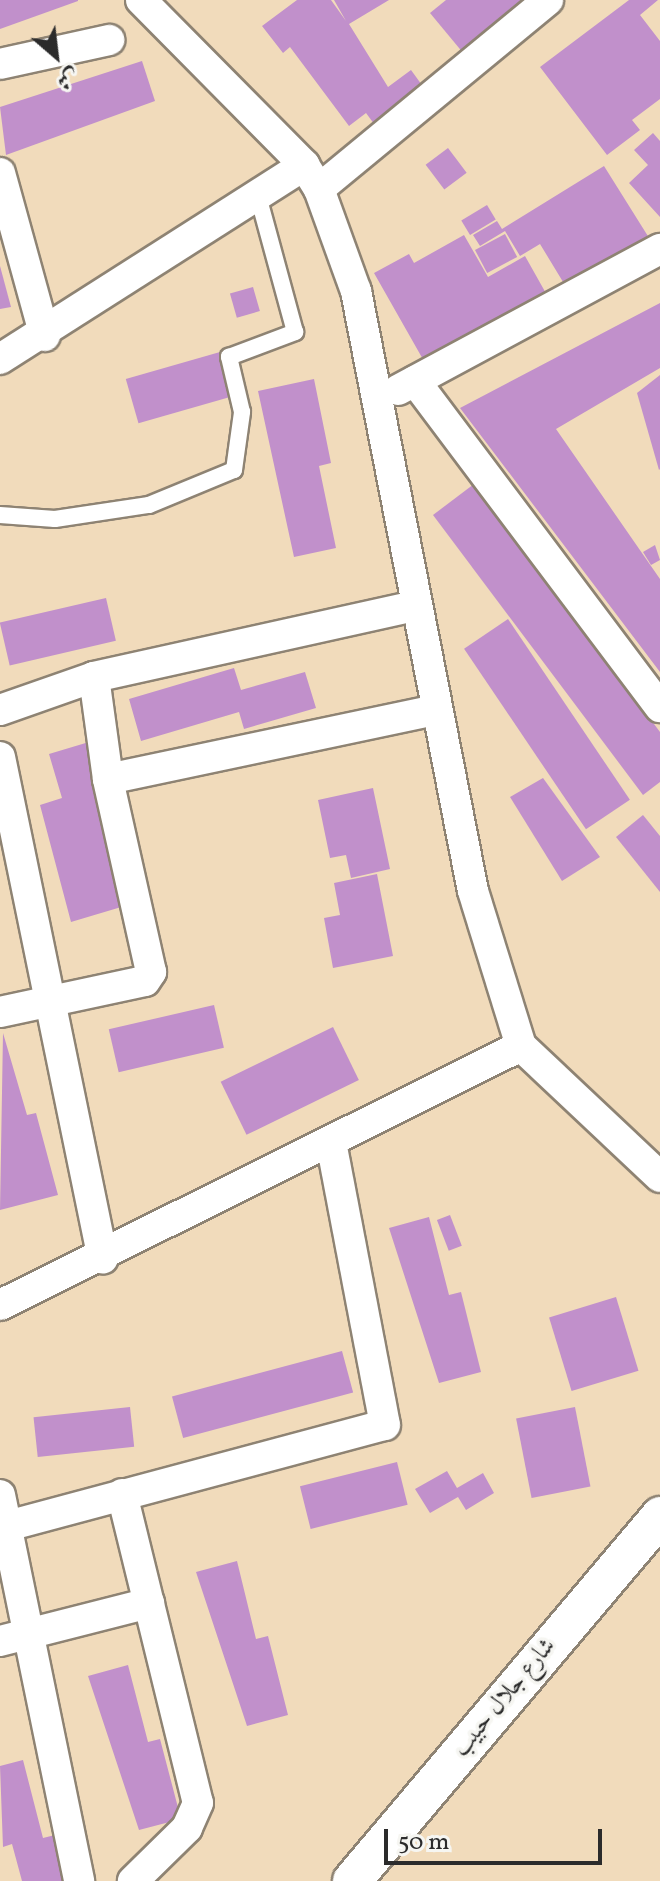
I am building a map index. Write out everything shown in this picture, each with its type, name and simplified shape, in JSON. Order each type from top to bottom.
[{"type":"street","points":[[141,0],[312,177],[353,279],[435,710],[473,891],[521,1046],[660,1177]]},
{"type":"street","points":[[0,359],[45,336],[258,196],[312,177],[548,0]]},
{"type":"street","points":[[0,64],[109,40]]},
{"type":"street","points":[[0,173],[45,336]]},
{"type":"street","points":[[377,399],[660,249]]},
{"type":"street","points":[[415,381],[660,707]]},
{"type":"street","points":[[0,710],[94,677],[415,606]]},
{"type":"street","points":[[0,1012],[145,981],[151,972],[108,779],[94,677]]},
{"type":"street","points":[[108,779],[435,710]]},
{"type":"street","points":[[0,757],[103,1259]]},
{"type":"street","points":[[0,1305],[103,1259],[521,1046]]},
{"type":"street","points":[[7,1526],[385,1425],[331,1142]]},
{"type":"street","points":[[122,1494],[198,1803],[187,1828],[133,1881]]},
{"type":"street","points":[[0,1495],[7,1526],[13,1638],[79,1881]]},
{"type":"street","name":"شارع جلال حبيب","points":[[352,1881],[660,1516]]},
{"type":"street","points":[[13,1638],[149,1603]]},
{"type":"lane","points":[[0,515],[55,519],[149,505],[234,470],[242,412],[229,357],[295,332],[258,196]]},
{"type":"building","points":[[0,0],[78,0],[78,1],[0,29]]},
{"type":"building","points":[[297,0],[331,0],[346,21],[334,0],[389,0],[349,24],[388,87],[411,70],[435,103],[386,140],[366,113],[349,126],[290,47],[283,53],[262,26]]},
{"type":"building","points":[[446,0],[526,0],[464,54],[430,13]]},
{"type":"building","points":[[629,0],[658,0],[640,15],[660,41],[660,99],[632,120],[640,130],[607,155],[540,67]]},
{"type":"building","points":[[142,61],[155,101],[6,155],[0,107]]},
{"type":"building","points":[[653,133],[660,141],[660,217],[629,183],[648,165],[634,150]]},
{"type":"building","points":[[448,148],[467,173],[444,190],[426,165]]},
{"type":"building","points":[[604,166],[656,249],[574,300],[540,244],[520,256],[505,231],[480,246],[473,235],[497,221],[502,229]]},
{"type":"building","points":[[487,205],[496,220],[470,235],[461,220]]},
{"type":"building","points":[[505,234],[517,257],[487,273],[475,250]]},
{"type":"building","points":[[464,235],[488,277],[525,256],[552,304],[433,377],[374,273],[409,254],[414,263]]},
{"type":"building","points":[[0,266],[11,307],[0,309]]},
{"type":"building","points":[[253,287],[260,311],[237,318],[230,294]]},
{"type":"building","points":[[660,303],[660,368],[556,429],[660,579],[660,672],[460,408]]},
{"type":"building","points":[[220,352],[233,396],[138,423],[126,379]]},
{"type":"building","points":[[660,375],[660,469],[659,470],[637,393]]},
{"type":"building","points":[[314,379],[331,463],[319,466],[336,548],[294,557],[258,391]]},
{"type":"building","points":[[474,484],[660,732],[660,782],[643,795],[433,515]]},
{"type":"building","points":[[655,545],[660,560],[651,565],[643,552]]},
{"type":"building","points":[[106,598],[116,641],[10,665],[0,622]]},
{"type":"building","points":[[508,619],[630,800],[586,829],[464,649]]},
{"type":"building","points":[[234,668],[241,690],[305,672],[316,708],[244,729],[239,712],[141,741],[129,699]]},
{"type":"building","points":[[109,736],[134,820],[115,826],[138,902],[71,922],[40,805],[62,798],[49,754]]},
{"type":"building","points":[[543,778],[600,857],[562,881],[510,797]]},
{"type":"building","points":[[373,788],[390,869],[351,878],[346,855],[330,858],[318,800]]},
{"type":"building","points":[[643,815],[660,836],[660,892],[616,837]]},
{"type":"building","points":[[377,874],[393,956],[333,968],[324,918],[340,915],[334,883]]},
{"type":"building","points":[[214,1005],[224,1048],[119,1072],[109,1029]]},
{"type":"building","points":[[333,1027],[359,1080],[247,1135],[221,1082]]},
{"type":"building","points":[[3,1033],[27,1115],[36,1113],[58,1195],[0,1210]]},
{"type":"building","points":[[450,1215],[462,1246],[449,1251],[437,1220]]},
{"type":"building","points":[[429,1217],[449,1295],[461,1292],[481,1372],[439,1383],[389,1228]]},
{"type":"building","points":[[616,1297],[639,1371],[572,1391],[549,1317]]},
{"type":"building","points":[[342,1351],[353,1393],[183,1438],[172,1397]]},
{"type":"building","points":[[130,1407],[134,1447],[38,1457],[34,1417]]},
{"type":"building","points":[[575,1407],[590,1487],[532,1498],[516,1418]]},
{"type":"building","points":[[397,1462],[408,1505],[311,1529],[300,1486]]},
{"type":"building","points":[[447,1471],[457,1488],[483,1473],[494,1493],[466,1510],[458,1497],[430,1513],[415,1489]]},
{"type":"building","points":[[237,1561],[256,1639],[268,1636],[288,1715],[247,1726],[196,1572]]},
{"type":"building","points":[[128,1665],[148,1742],[160,1739],[181,1819],[139,1830],[88,1676]]},
{"type":"building","points":[[23,1760],[43,1838],[55,1835],[67,1881],[22,1881],[12,1844],[3,1847],[0,1766]]}]
